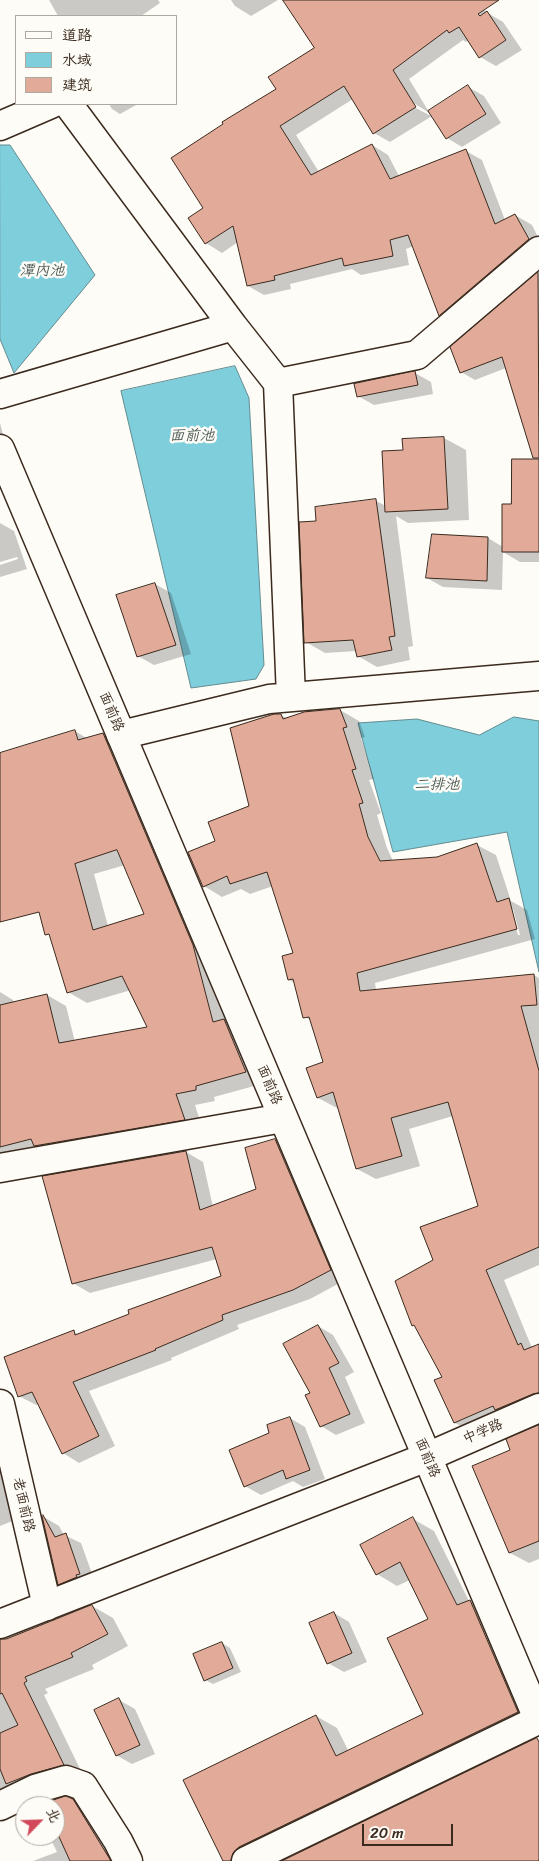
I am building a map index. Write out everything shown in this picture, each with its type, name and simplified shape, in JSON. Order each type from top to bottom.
[{"type":"street","points":[[0,126],[49,105]]},
{"type":"street","points":[[69,105],[233,326],[278,383],[292,697]]},
{"type":"street","points":[[278,383],[417,355],[539,251]]},
{"type":"street","points":[[0,394],[233,326]]},
{"type":"street","name":"面前路","points":[[0,449],[539,1720]]},
{"type":"street","points":[[121,735],[269,699],[539,676]]},
{"type":"street","points":[[0,1168],[283,1118]]},
{"type":"street","name":"老面前路","points":[[0,1404],[47,1606]]},
{"type":"street","name":"中学路","points":[[0,1624],[427,1456],[539,1408]]},
{"type":"street","points":[[246,1861],[539,1720]]},
{"type":"street","points":[[0,1806],[35,1788],[66,1780],[83,1786],[118,1841],[128,1861]]},
{"type":"water","name":"潭内池","points":[[0,145],[10,145],[95,275],[14,373],[0,339]]},
{"type":"water","name":"面前池","points":[[235,366],[249,398],[264,665],[256,679],[191,688],[121,391]]},
{"type":"water","name":"二排池","points":[[514,717],[539,721],[539,972],[507,832],[393,852],[358,723],[417,719],[479,735]]},
{"type":"building","points":[[283,0],[499,0],[478,14],[480,16],[487,11],[506,40],[479,58],[459,27],[449,33],[447,30],[393,70],[416,107],[373,134],[344,86],[280,126],[311,175],[372,144],[390,179],[466,149],[495,224],[515,214],[529,239],[439,316],[408,235],[390,240],[393,256],[344,266],[342,258],[274,276],[275,280],[247,286],[233,226],[205,244],[188,218],[203,208],[171,158],[223,124],[222,122],[276,89],[268,77],[314,48]]},
{"type":"building","points":[[468,85],[486,114],[446,139],[428,111]]},
{"type":"building","points":[[538,272],[539,458],[533,458],[502,357],[460,373],[450,347]]},
{"type":"building","points":[[415,371],[418,385],[357,397],[354,384]]},
{"type":"building","points":[[444,437],[448,509],[385,512],[382,451],[403,450],[402,439]]},
{"type":"building","points":[[512,459],[539,459],[539,552],[502,552],[502,504],[511,504]]},
{"type":"building","points":[[376,499],[395,636],[389,637],[392,650],[357,657],[353,640],[304,643],[299,522],[316,521],[315,507]]},
{"type":"building","points":[[432,534],[488,537],[487,581],[426,578]]},
{"type":"building","points":[[155,583],[176,645],[137,657],[116,595]]},
{"type":"building","points":[[340,709],[347,727],[343,728],[356,769],[352,770],[363,803],[359,804],[368,837],[380,861],[437,857],[477,843],[497,902],[509,898],[517,929],[357,973],[360,991],[534,974],[537,1005],[521,1006],[539,1071],[539,1247],[486,1270],[518,1345],[521,1343],[524,1350],[539,1344],[539,1393],[495,1410],[493,1406],[454,1423],[434,1380],[442,1377],[414,1325],[412,1326],[395,1281],[433,1260],[420,1227],[478,1206],[448,1102],[391,1118],[402,1156],[356,1169],[333,1092],[317,1098],[306,1068],[323,1062],[309,1017],[303,1018],[293,979],[288,980],[282,956],[293,953],[267,872],[230,884],[227,876],[203,887],[188,852],[215,841],[208,822],[249,806],[230,728],[274,714],[281,714],[283,719],[304,712]]},
{"type":"building","points":[[75,730],[78,740],[103,733],[193,945],[213,1022],[224,1019],[246,1072],[196,1086],[196,1090],[176,1094],[185,1120],[34,1146],[31,1139],[0,1147],[0,1005],[47,994],[59,1043],[147,1027],[122,976],[67,993],[49,934],[45,935],[39,912],[0,922],[0,753]],"holes":[[[117,850],[144,914],[93,930],[75,864]]]},
{"type":"building","points":[[275,1139],[331,1270],[293,1290],[222,1315],[223,1320],[156,1350],[73,1382],[99,1436],[62,1454],[32,1392],[18,1397],[4,1357],[74,1330],[75,1335],[129,1314],[128,1310],[221,1276],[212,1247],[72,1284],[42,1176],[186,1151],[200,1210],[256,1189],[245,1148]]},
{"type":"building","points":[[318,1325],[339,1363],[329,1368],[350,1414],[320,1427],[305,1395],[310,1393],[283,1344]]},
{"type":"building","points":[[290,1417],[310,1470],[286,1479],[283,1470],[244,1487],[229,1450],[269,1433],[267,1425]]},
{"type":"building","points":[[539,1425],[539,1541],[509,1553],[472,1466],[510,1450],[506,1439]]},
{"type":"building","points":[[42,1516],[55,1537],[66,1533],[80,1574],[58,1585]]},
{"type":"building","points":[[413,1517],[457,1605],[470,1600],[518,1712],[239,1847],[233,1853],[231,1861],[223,1861],[183,1780],[316,1715],[336,1756],[423,1714],[387,1638],[428,1619],[400,1562],[376,1575],[360,1545]]},
{"type":"building","points":[[92,1605],[108,1634],[71,1653],[73,1657],[25,1677],[27,1681],[24,1683],[64,1765],[31,1774],[6,1784],[0,1769],[0,1733],[18,1725],[2,1693],[0,1694],[0,1639],[6,1639]]},
{"type":"building","points":[[334,1612],[352,1653],[327,1664],[309,1623]]},
{"type":"building","points":[[222,1642],[233,1668],[204,1681],[193,1654]]},
{"type":"building","points":[[119,1698],[140,1745],[116,1756],[94,1710]]},
{"type":"building","points":[[537,1738],[539,1742],[539,1861],[282,1861]]},
{"type":"building","points":[[65,1796],[73,1799],[111,1861],[70,1861],[63,1846],[65,1846]]}]
